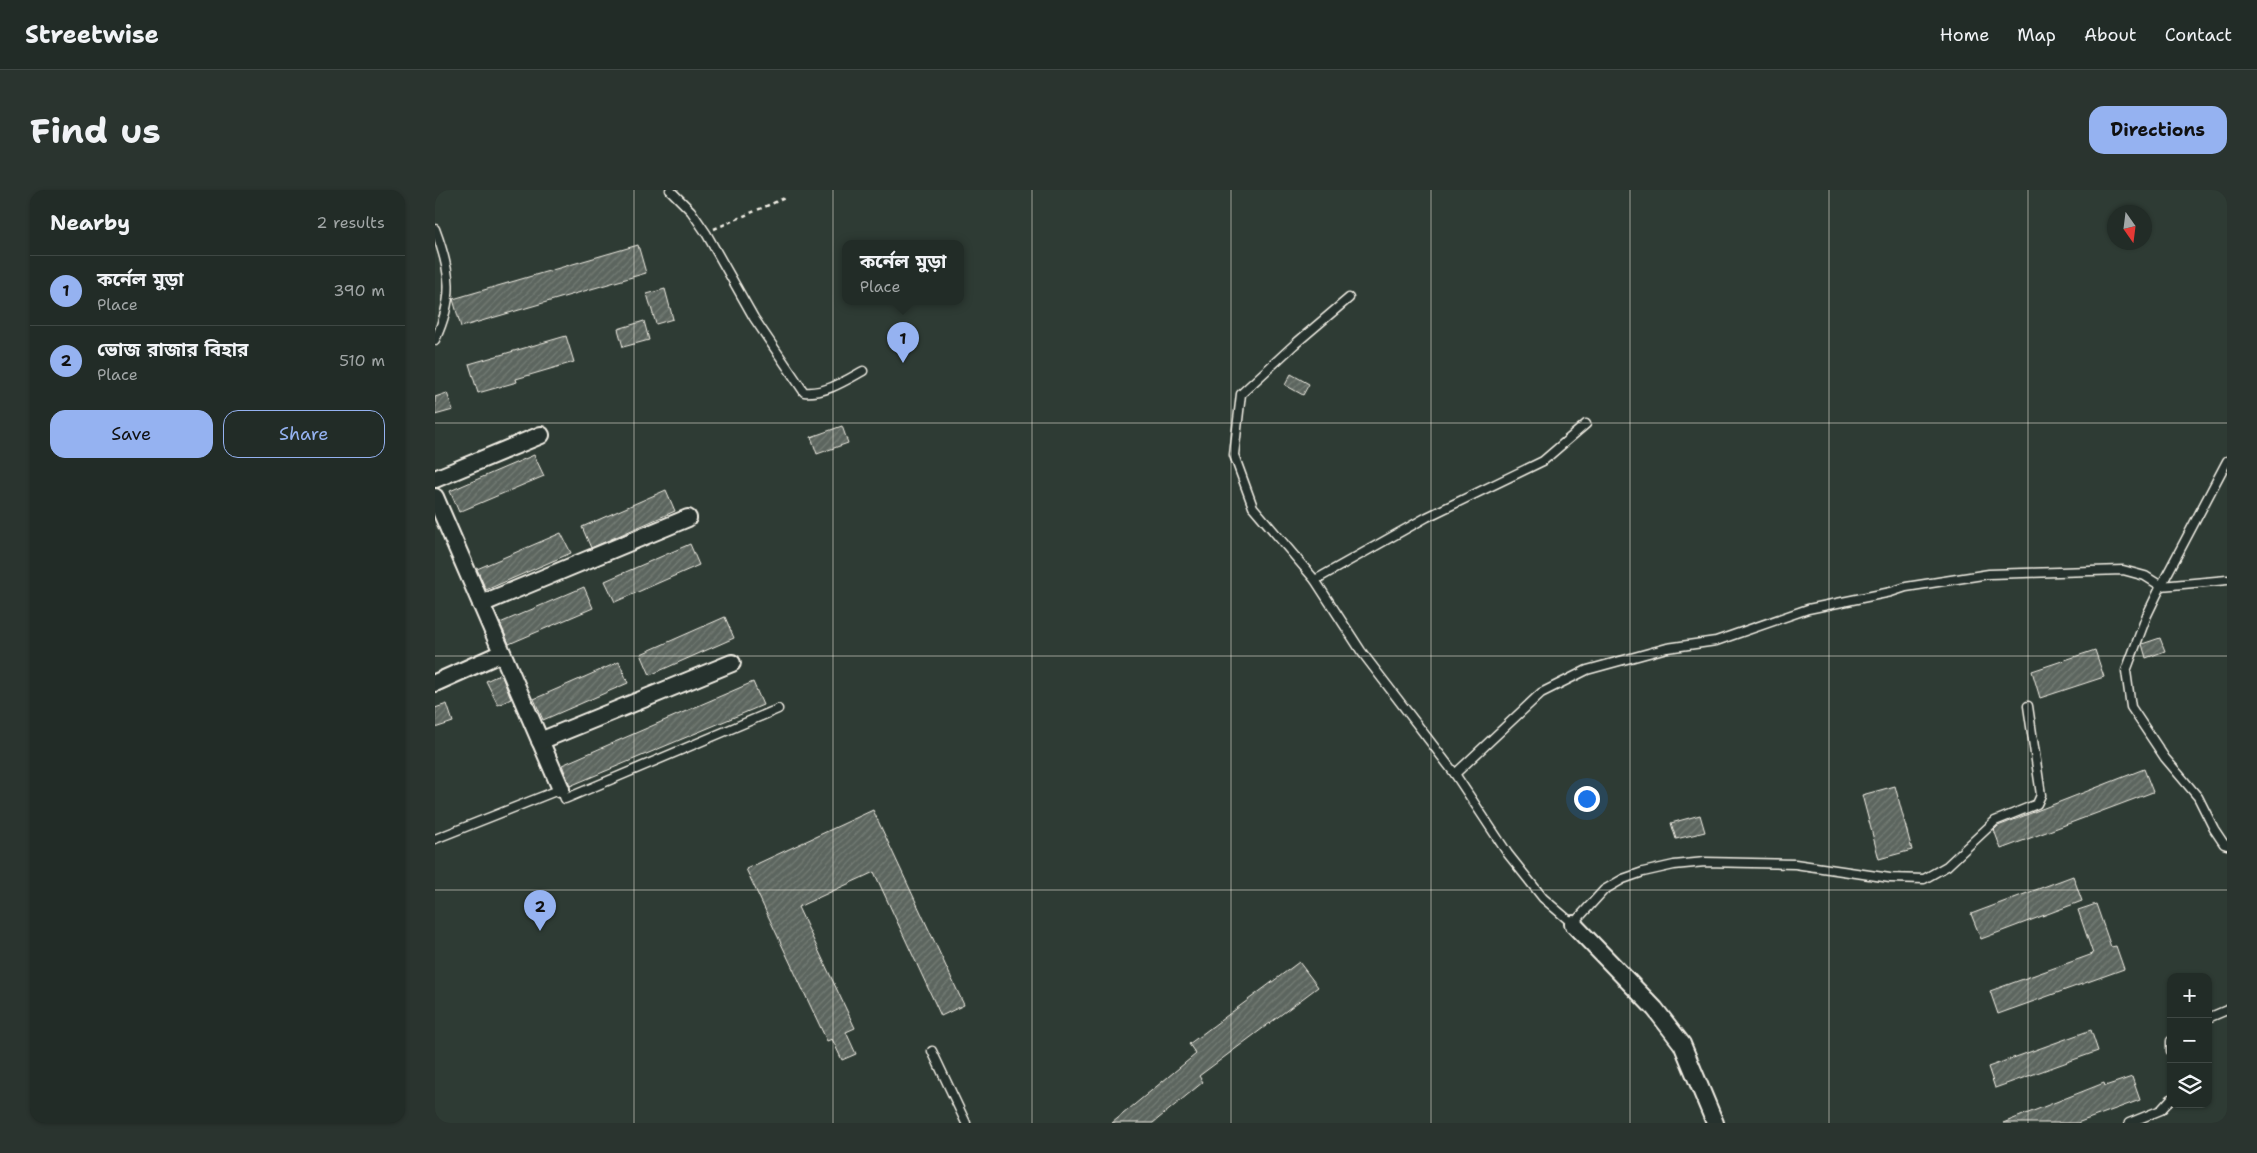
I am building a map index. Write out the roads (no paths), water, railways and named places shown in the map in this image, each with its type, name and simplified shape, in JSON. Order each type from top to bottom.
[{"type":"street","points":[[435,478],[541,435]]},
{"type":"street","points":[[435,497],[561,789]]},
{"type":"street","points":[[481,604],[689,518]]},
{"type":"street","points":[[435,683],[502,653]]},
{"type":"street","points":[[540,742],[732,663]]},
{"type":"street","points":[[1573,924],[1655,1008],[1682,1044],[1715,1123]]},
{"type":"lane","points":[[670,190],[691,211],[706,232],[754,318],[804,392],[815,393],[834,386],[863,371]]},
{"type":"lane","points":[[435,229],[449,273],[449,299],[435,340]]},
{"type":"lane","points":[[1349,298],[1241,394],[1235,455],[1253,507],[1315,580],[1361,651],[1455,774],[1508,854],[1543,898],[1573,924],[1604,890],[1623,879],[1643,872],[1675,865],[1705,862],[1795,864],[1890,878],[1924,879],[1947,866],[1995,821],[2037,804],[2041,795],[2028,706]]},
{"type":"lane","points":[[1315,580],[1427,517],[1543,461],[1587,424]]},
{"type":"lane","points":[[2227,461],[2147,615],[2126,672],[2131,707],[2165,758],[2198,797],[2214,829],[2224,844],[2227,845]]},
{"type":"lane","points":[[1455,774],[1541,693],[1587,670],[1667,648],[1716,641],[1808,609],[1891,592],[1906,587],[1989,574],[2123,570],[2145,576],[2161,586],[2227,580]]},
{"type":"lane","points":[[435,840],[561,789],[565,799],[778,709]]},
{"type":"lane","points":[[2212,1016],[2227,1010]]},
{"type":"lane","points":[[932,1051],[966,1123]]},
{"type":"lane","points":[[2129,1123],[2161,1110],[2167,1103]]},
{"type":"place","name":"কর্নেল মুড়া","points":[[903,363]]},
{"type":"place","name":"ভোজ রাজার বিহার","points":[[540,931]]}]
